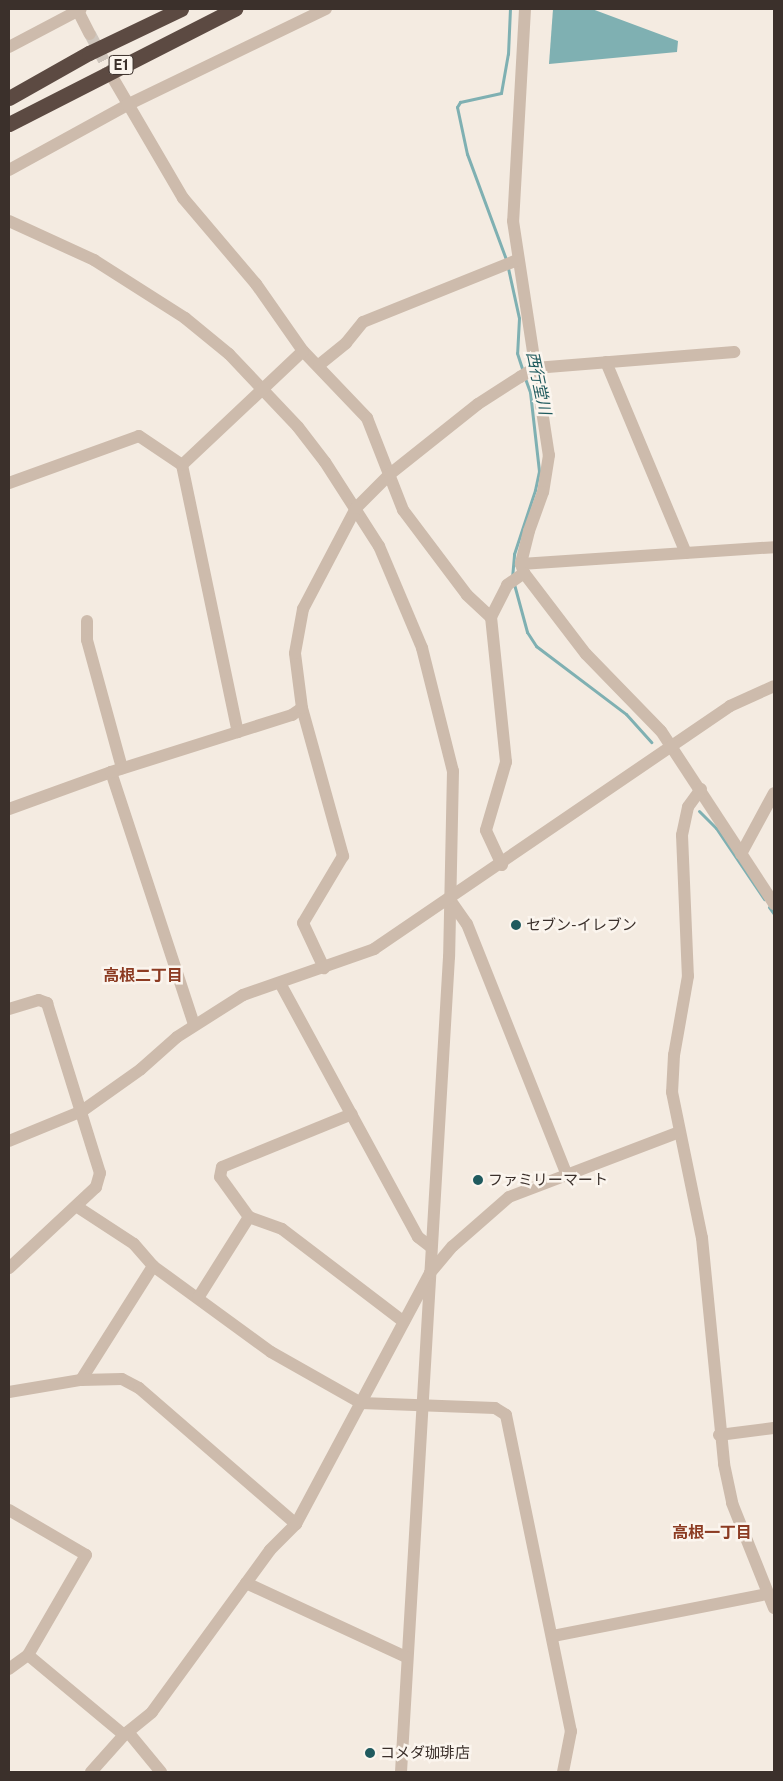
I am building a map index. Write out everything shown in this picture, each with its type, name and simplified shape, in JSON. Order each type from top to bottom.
[{"type":"highway","name":"E1","points":[[9,98],[89,53],[181,9]]},
{"type":"highway","name":"E1","points":[[9,124],[235,9]]},
{"type":"street","points":[[9,47],[78,9],[90,34]]},
{"type":"street","points":[[9,170],[127,105],[326,9]]},
{"type":"street","points":[[502,865],[486,830],[506,762],[491,617],[507,585],[523,568],[528,530],[543,492],[549,455],[528,372],[510,263],[525,9]]},
{"type":"street","points":[[114,80],[183,198],[219,237],[303,351],[366,418],[390,474],[392,488],[424,541],[467,595],[491,617]]},
{"type":"street","points":[[9,221],[59,242],[126,278],[185,318],[264,388],[325,462],[356,508],[378,546],[422,648],[453,771],[450,900],[432,1247],[406,1658],[401,1772]]},
{"type":"street","points":[[318,365],[346,343],[363,322],[510,263]]},
{"type":"street","points":[[182,465],[303,351]]},
{"type":"street","points":[[324,968],[303,923],[343,856],[302,708],[295,653],[303,609],[356,508],[390,474],[478,404],[528,372],[606,362],[734,352]]},
{"type":"street","points":[[606,362],[686,553]]},
{"type":"street","points":[[9,483],[139,436],[182,465],[238,732]]},
{"type":"street","points":[[523,568],[774,547]]},
{"type":"street","points":[[523,568],[586,654],[673,748],[695,798],[741,854],[774,904]]},
{"type":"street","points":[[87,621],[86,640],[117,770],[194,1025]]},
{"type":"street","points":[[9,1141],[82,1111],[141,1069],[194,1025],[243,995],[374,949],[502,865],[673,748],[730,706],[774,686]]},
{"type":"street","points":[[9,810],[117,770],[238,732],[302,708]]},
{"type":"street","points":[[741,854],[774,793]]},
{"type":"street","points":[[695,798],[682,836],[681,869],[688,943],[688,976],[674,1055],[672,1092],[702,1238],[719,1435],[732,1503],[774,1608]]},
{"type":"street","points":[[450,900],[467,924],[568,1175]]},
{"type":"street","points":[[280,983],[418,1237],[432,1247]]},
{"type":"street","points":[[9,1009],[39,1000],[47,1003],[100,1173],[96,1188],[9,1268]]},
{"type":"street","points":[[352,1114],[222,1167],[220,1177],[249,1217],[282,1229],[404,1322]]},
{"type":"street","points":[[91,1772],[126,1734],[152,1712],[270,1550],[296,1524],[430,1273],[452,1246],[509,1197],[679,1132]]},
{"type":"street","points":[[76,1206],[134,1244],[153,1266],[271,1352],[361,1403],[495,1408],[506,1415],[553,1636],[571,1731],[563,1772]]},
{"type":"street","points":[[198,1298],[249,1217]]},
{"type":"street","points":[[81,1380],[153,1266]]},
{"type":"street","points":[[9,1392],[110,1377],[139,1388],[296,1524]]},
{"type":"street","points":[[719,1435],[774,1428]]},
{"type":"street","points":[[9,1510],[86,1555],[28,1655],[9,1669]]},
{"type":"street","points":[[246,1583],[406,1658]]},
{"type":"street","points":[[553,1636],[768,1594]]},
{"type":"street","points":[[28,1655],[126,1734],[161,1772]]},
{"type":"water","points":[[553,9],[592,9],[678,41],[677,52],[549,64]]},
{"type":"waterway","name":"西行堂川","points":[[507,262],[467,154],[457,107],[460,102],[501,93],[508,54],[510,9]]},
{"type":"waterway","name":"西行堂川","points":[[508,268],[519,318],[517,353],[523,372]]},
{"type":"waterway","name":"西行堂川","points":[[512,578],[514,554],[535,490],[539,471],[530,392],[525,378]]},
{"type":"waterway","name":"西行堂川","points":[[514,584],[527,632],[536,646],[626,714],[651,742]]},
{"type":"waterway","name":"西行堂川","points":[[699,811],[716,828],[764,899]]},
{"type":"waterway","name":"西行堂川","points":[[769,907],[774,914]]},
{"type":"tunnel","points":[[90,34],[114,80]]},
{"type":"place","name":"セブン-イレブン","points":[[516,925]]},
{"type":"place","name":"ファミリーマート","points":[[478,1180]]},
{"type":"place","name":"コメダ珈琲店","points":[[370,1753]]},
{"type":"district","name":"高根二丁目","points":[[143,976]]},
{"type":"district","name":"高根一丁目","points":[[712,1533]]}]
